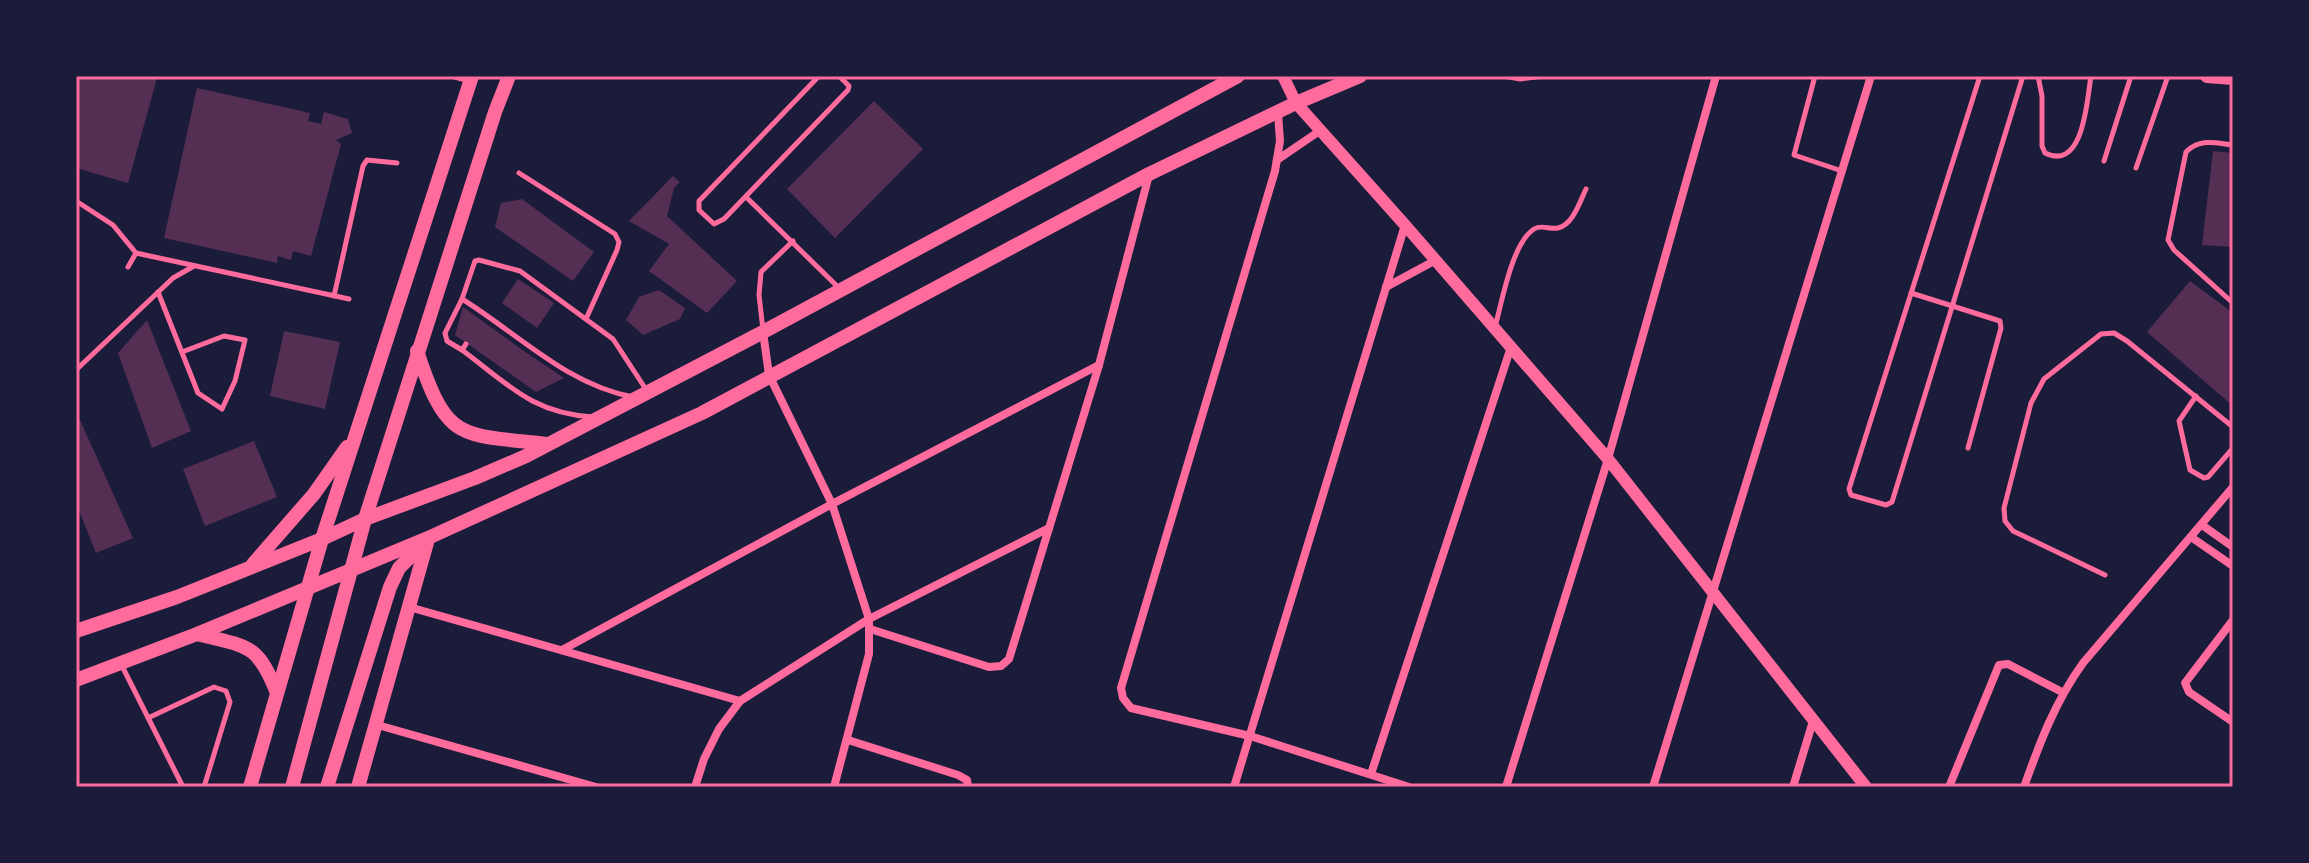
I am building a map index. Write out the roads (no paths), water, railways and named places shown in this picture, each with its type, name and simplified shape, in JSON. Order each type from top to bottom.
[{"type":"main road","points":[[292,787],[365,519],[417,351],[509,76]]},
{"type":"main road","points":[[1207,92],[1218,76]]},
{"type":"main road","points":[[76,631],[137,612],[249,568],[365,519],[475,478],[548,444],[1238,76]]},
{"type":"main road","points":[[76,680],[197,634],[428,538],[702,413],[1149,174],[1296,103],[1360,76]]},
{"type":"main road","points":[[2207,76],[2233,78]]},
{"type":"main road","points":[[250,787],[322,539],[472,78]]},
{"type":"main road","points":[[417,351],[437,405],[446,419],[457,427],[489,438],[548,444]]},
{"type":"main road","points":[[249,568],[314,494],[357,434]]},
{"type":"main road","points":[[358,787],[428,538]]},
{"type":"main road","points":[[327,787],[390,587],[399,568],[428,538]]},
{"type":"main road","points":[[197,634],[255,652],[277,693]]},
{"type":"street","points":[[456,76],[472,78]]},
{"type":"street","points":[[1283,76],[1296,103],[1608,459],[1866,787]]},
{"type":"street","points":[[1506,787],[1608,459],[1716,76]]},
{"type":"street","points":[[1653,787],[1871,76]]},
{"type":"street","points":[[1278,113],[1280,141],[1277,160],[1121,688],[1123,698],[1131,708],[1250,736],[1409,787]]},
{"type":"street","points":[[1277,160],[1321,130]]},
{"type":"street","points":[[870,629],[989,667],[1001,666],[1009,659],[1099,365],[1149,174]]},
{"type":"street","points":[[1234,787],[1405,225]]},
{"type":"street","points":[[1386,287],[1436,260]]},
{"type":"street","points":[[763,332],[769,375],[832,504],[869,619],[869,654],[834,787]]},
{"type":"street","points":[[1371,774],[1511,347]]},
{"type":"street","points":[[562,650],[1099,365]]},
{"type":"street","points":[[2024,787],[2044,730],[2062,692],[2083,663],[2233,487]]},
{"type":"street","points":[[2202,525],[2233,547]]},
{"type":"street","points":[[695,787],[719,729],[740,701],[869,619],[1049,528]]},
{"type":"street","points":[[2191,537],[2233,566]]},
{"type":"street","points":[[409,607],[740,701]]},
{"type":"street","points":[[2233,620],[2185,683],[2189,692],[2233,722]]},
{"type":"street","points":[[1949,787],[1999,665],[2008,664],[2062,692]]},
{"type":"street","points":[[1793,787],[1813,721]]},
{"type":"street","points":[[374,724],[596,787]]},
{"type":"street","points":[[848,740],[958,775],[967,780],[968,787]]},
{"type":"lane","points":[[819,76],[698,206],[706,217],[717,224],[848,90],[849,86],[839,76]]},
{"type":"lane","points":[[1504,76],[1520,79],[1543,76]]},
{"type":"lane","points":[[1815,76],[1794,155],[1842,171]]},
{"type":"lane","points":[[1980,76],[1849,489],[1851,495],[1886,505],[1892,502],[2023,76]]},
{"type":"lane","points":[[2038,76],[2042,96],[2042,146],[2045,153],[2053,156],[2067,154],[2078,141],[2091,76]]},
{"type":"lane","points":[[2104,161],[2131,76]]},
{"type":"lane","points":[[2136,168],[2168,76]]},
{"type":"lane","points":[[2233,145],[2202,141],[2193,144],[2186,152],[2168,240],[2174,250],[2233,303]]},
{"type":"lane","points":[[334,296],[363,166],[367,160],[373,159],[397,163]]},
{"type":"lane","points":[[519,173],[615,234],[619,242],[586,319]]},
{"type":"lane","points":[[1494,328],[1516,253],[1533,229],[1544,226],[1558,228],[1569,222],[1586,189]]},
{"type":"lane","points":[[746,197],[840,289]]},
{"type":"lane","points":[[76,201],[113,225],[136,253],[349,299]]},
{"type":"lane","points":[[763,332],[759,295],[761,272],[793,241]]},
{"type":"lane","points":[[128,267],[136,253]]},
{"type":"lane","points":[[599,418],[561,414],[534,404],[485,362],[464,347],[447,341],[445,336],[475,261],[520,271],[613,339],[642,395]]},
{"type":"lane","points":[[76,370],[173,278],[194,266]]},
{"type":"lane","points":[[158,292],[198,393],[222,409],[235,381],[245,340],[224,336],[182,352]]},
{"type":"lane","points":[[1911,293],[2000,321],[2001,328],[1968,448]]},
{"type":"lane","points":[[462,299],[538,355],[594,386],[642,395]]},
{"type":"lane","points":[[2105,575],[2013,531],[2005,521],[2004,508],[2031,403],[2044,379],[2101,334],[2114,333],[2233,427]]},
{"type":"lane","points":[[2196,396],[2179,421],[2190,470],[2208,477],[2233,448]]},
{"type":"lane","points":[[120,663],[183,787]]},
{"type":"lane","points":[[148,718],[214,687],[226,691],[230,702],[204,787]]}]
